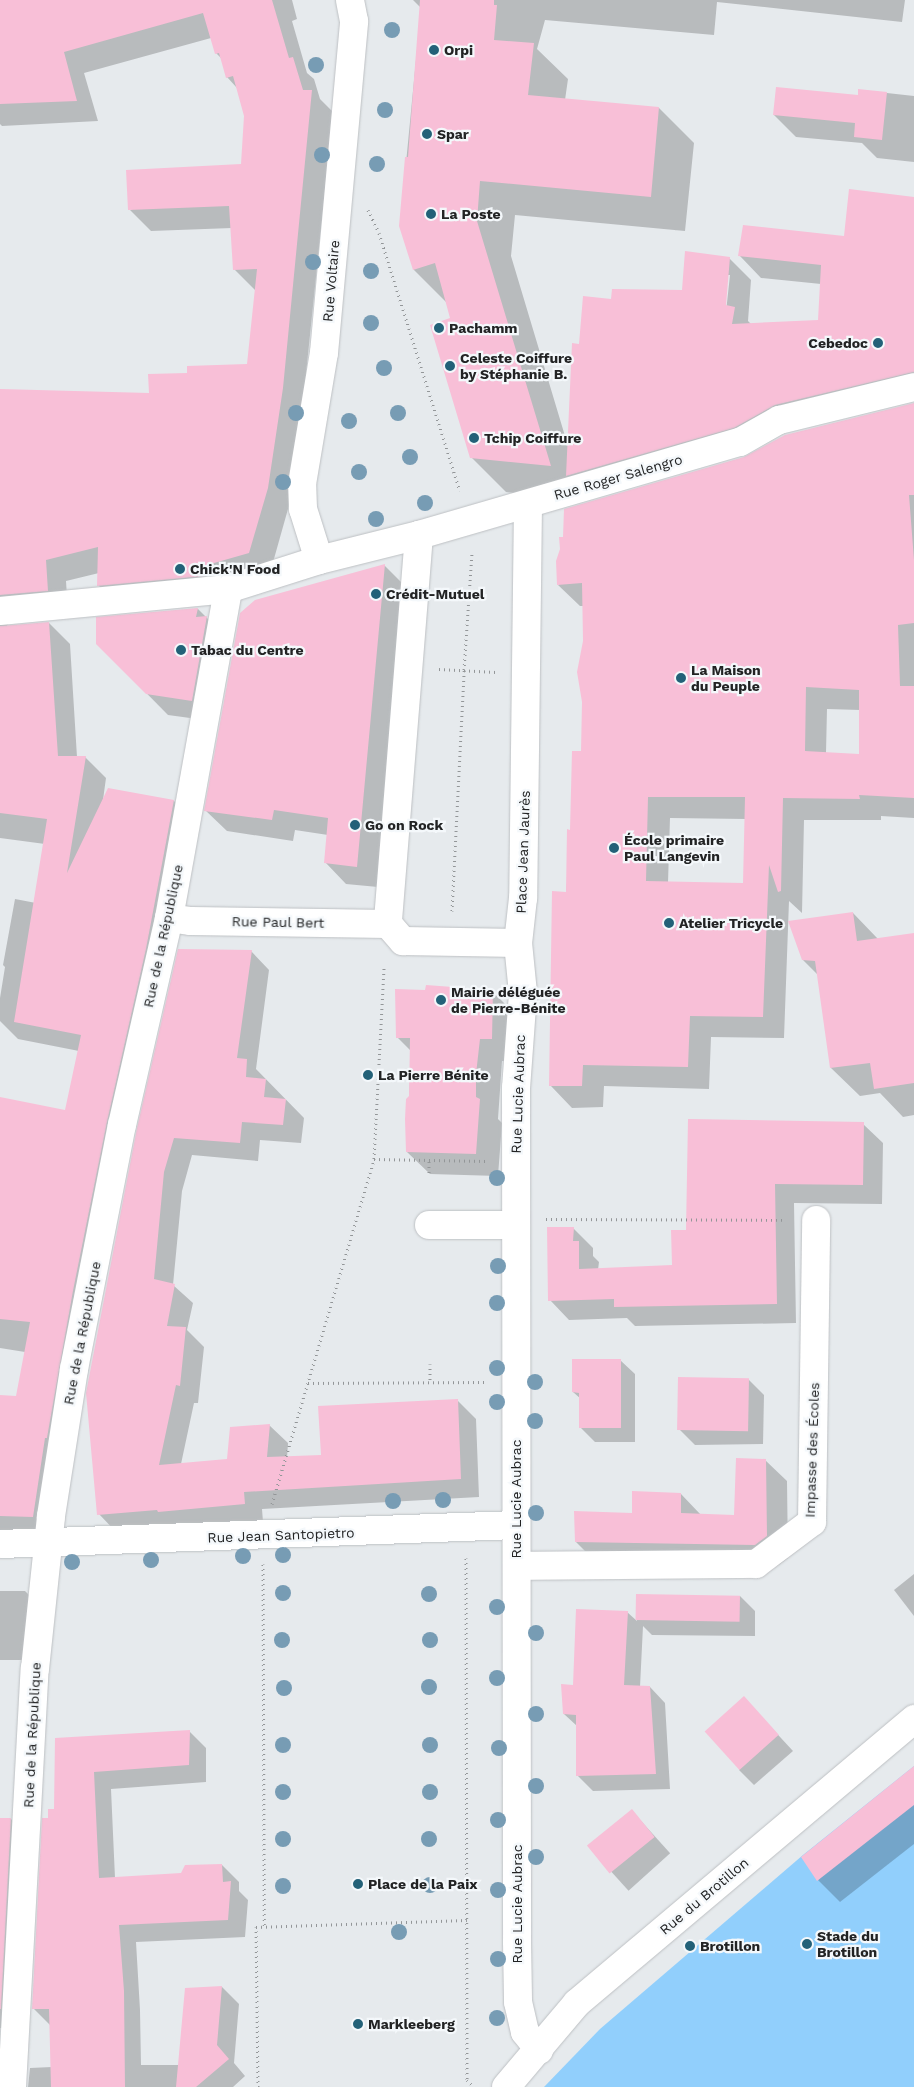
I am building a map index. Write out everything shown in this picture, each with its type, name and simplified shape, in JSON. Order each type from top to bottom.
[{"type":"street","name":"Rue Voltaire","points":[[319,560],[303,509],[302,484],[324,353],[354,21],[350,0]]},
{"type":"street","name":"Rue Roger Salengro","points":[[0,611],[228,589],[319,560],[419,535],[740,442],[779,420],[914,387]]},
{"type":"street","name":"Place Jean Jaurès","points":[[518,943],[523,898],[528,504]]},
{"type":"street","points":[[419,535],[388,924],[403,941],[518,943]]},
{"type":"street","name":"Rue de la République","points":[[12,2087],[35,1669],[48,1542],[76,1359],[122,1125],[169,918],[228,589]]},
{"type":"street","name":"Rue Paul Bert","points":[[169,918],[191,921],[388,924]]},
{"type":"street","name":"Rue Lucie Aubrac","points":[[518,943],[523,993],[516,1088],[515,1525],[518,2002],[525,2032],[539,2050]]},
{"type":"street","name":"Impasse des Écoles","points":[[516,1566],[756,1564],[812,1522],[816,1220]]},
{"type":"street","points":[[429,1225],[516,1222]]},
{"type":"street","name":"Rue Jean Santopietro","points":[[0,1544],[263,1536],[515,1525]]},
{"type":"street","name":"Rue du Brotillon","points":[[506,2087],[577,2003],[914,1719]]},
{"type":"path","points":[[339,188],[356,198],[370,212],[379,233],[473,533],[464,670],[451,942]]},
{"type":"path","points":[[409,668],[526,673]]},
{"type":"path","points":[[264,1926],[263,1536],[374,1159],[384,962]]},
{"type":"path","points":[[374,1159],[516,1161]]},
{"type":"path","points":[[430,1160],[430,1173]]},
{"type":"path","points":[[516,1222],[816,1220]]},
{"type":"path","points":[[430,1364],[430,1382]]},
{"type":"path","points":[[308,1383],[516,1382]]},
{"type":"path","points":[[466,1527],[468,2080],[474,2087]]},
{"type":"path","points":[[258,2087],[256,1927],[467,1920]]},
{"type":"shaded area","name":"Stade du Brotillon","points":[[914,1766],[914,2087],[544,2087],[600,2029],[803,1855]]},
{"type":"building","points":[[0,0],[272,0],[289,58],[293,57],[303,90],[312,90],[283,388],[268,488],[249,553],[207,565],[205,576],[97,586],[98,547],[46,560],[48,591],[0,595],[0,389],[149,393],[148,374],[187,373],[187,366],[247,364],[257,269],[233,270],[229,206],[128,210],[126,170],[241,164],[244,116],[233,76],[226,78],[219,53],[215,54],[203,13],[64,52],[77,101],[0,104]]},
{"type":"building","points":[[420,0],[494,0],[494,5],[497,5],[494,40],[534,43],[528,95],[659,107],[651,197],[480,181],[477,221],[551,466],[470,458],[430,325],[450,318],[435,263],[413,270],[399,226],[405,157],[408,157]]},
{"type":"building","points":[[776,87],[858,95],[858,89],[887,92],[882,140],[854,137],[855,123],[773,115]]},
{"type":"building","points":[[849,189],[914,197],[914,372],[775,405],[734,428],[566,476],[572,343],[579,344],[583,296],[611,299],[612,289],[682,290],[685,251],[730,257],[726,305],[735,307],[732,324],[818,320],[821,265],[738,256],[743,225],[844,236]]},
{"type":"building","points":[[914,403],[914,495],[909,495],[914,560],[914,623],[898,625],[900,686],[914,686],[914,798],[859,795],[860,799],[783,798],[781,891],[778,892],[769,865],[763,1017],[690,1016],[688,1067],[583,1065],[582,1086],[549,1086],[552,891],[566,892],[567,829],[570,830],[572,751],[581,751],[582,702],[577,672],[583,641],[582,583],[557,585],[556,561],[560,549],[559,537],[563,537],[564,509],[744,457],[785,435]],"holes":[[[806,687],[859,690],[859,754],[805,751]],[[648,797],[745,797],[743,883],[646,881]]]},
{"type":"building","points":[[385,564],[357,867],[324,863],[328,818],[274,810],[272,820],[204,811],[240,613],[255,600]]},
{"type":"building","points":[[198,608],[196,617],[207,616],[192,701],[146,694],[96,644],[96,617]]},
{"type":"building","points":[[49,622],[58,756],[86,756],[67,873],[108,788],[174,800],[146,949],[107,1122],[73,1291],[47,1438],[45,1438],[33,1517],[0,1516],[0,1395],[16,1396],[30,1322],[0,1319],[0,1097],[65,1110],[81,1035],[14,1022],[47,819],[0,813],[0,626]]},
{"type":"building","points":[[853,912],[857,941],[914,933],[914,1083],[874,1089],[870,1063],[830,1068],[815,961],[802,960],[788,921]]},
{"type":"building","points":[[178,949],[252,950],[237,1058],[247,1059],[246,1077],[266,1079],[264,1097],[286,1099],[283,1125],[242,1122],[240,1143],[174,1138],[164,1172],[154,1279],[175,1284],[167,1326],[186,1327],[180,1386],[176,1385],[159,1465],[227,1459],[230,1427],[270,1424],[267,1457],[321,1455],[318,1406],[458,1399],[461,1479],[244,1492],[245,1504],[158,1512],[157,1510],[97,1515],[86,1393],[137,1128]]},
{"type":"building","points":[[426,985],[493,990],[492,1039],[480,1039],[476,1074],[476,1097],[480,1099],[476,1154],[406,1152],[405,1119],[406,1099],[409,1096],[410,1038],[396,1038],[395,989],[425,990]]},
{"type":"building","points":[[688,1119],[864,1122],[863,1185],[775,1184],[777,1304],[614,1307],[614,1299],[548,1301],[547,1227],[574,1227],[573,1241],[579,1241],[579,1269],[672,1265],[671,1230],[686,1230]]},
{"type":"building","points":[[572,1359],[621,1359],[621,1428],[579,1428],[579,1393],[572,1392]]},
{"type":"building","points":[[678,1377],[749,1378],[748,1431],[677,1430]]},
{"type":"building","points":[[736,1458],[766,1459],[767,1536],[755,1545],[575,1542],[574,1511],[632,1513],[632,1491],[681,1493],[681,1513],[734,1515]]},
{"type":"building","points":[[636,1594],[740,1596],[740,1622],[636,1620]]},
{"type":"building","points":[[576,1609],[628,1611],[624,1685],[650,1686],[656,1774],[576,1776],[576,1715],[563,1714],[561,1684],[573,1685]]},
{"type":"building","points":[[744,1696],[779,1735],[739,1770],[705,1731]]},
{"type":"building","points":[[190,1730],[189,1765],[94,1772],[99,1878],[181,1873],[185,1865],[222,1864],[223,1882],[231,1881],[228,1920],[119,1925],[124,1991],[125,2087],[51,2087],[49,2009],[32,2009],[42,1818],[48,1818],[48,1809],[54,1809],[55,1738]]},
{"type":"building","points":[[914,1766],[914,1805],[817,1881],[801,1857]]},
{"type":"building","points":[[632,1809],[655,1837],[610,1873],[587,1846]]},
{"type":"building","points":[[0,1818],[11,1818],[1,2009],[0,2009]]},
{"type":"building","points":[[222,1986],[217,2045],[229,2059],[196,2087],[176,2087],[185,1988]]},
{"type":"place","name":"Orpi","points":[[434,50]]},
{"type":"place","name":"Spar","points":[[427,134]]},
{"type":"place","name":"La Poste","points":[[431,214]]},
{"type":"place","name":"Pachamm","points":[[439,328]]},
{"type":"place","name":"Cebedoc","points":[[878,343]]},
{"type":"place","name":"Celeste Coiffure by Stéphanie B.","points":[[450,366]]},
{"type":"place","name":"Tchip Coiffure","points":[[474,438]]},
{"type":"place","name":"Chick'N Food","points":[[180,569]]},
{"type":"place","name":"Crédit-Mutuel","points":[[376,594]]},
{"type":"place","name":"Tabac du Centre","points":[[181,650]]},
{"type":"place","name":"La Maison du Peuple","points":[[681,678]]},
{"type":"place","name":"Go on Rock","points":[[355,825]]},
{"type":"place","name":"École primaire Paul Langevin","points":[[614,848]]},
{"type":"place","name":"Atelier Tricycle","points":[[669,923]]},
{"type":"place","name":"Mairie déléguée de Pierre-Bénite","points":[[441,1000]]},
{"type":"place","name":"La Pierre Bénite","points":[[368,1075]]},
{"type":"place","name":"Place de la Paix","points":[[358,1884]]},
{"type":"place","name":"Stade du Brotillon","points":[[807,1944]]},
{"type":"place","name":"Brotillon","points":[[690,1946]]},
{"type":"place","name":"Markleeberg","points":[[358,2024]]}]
